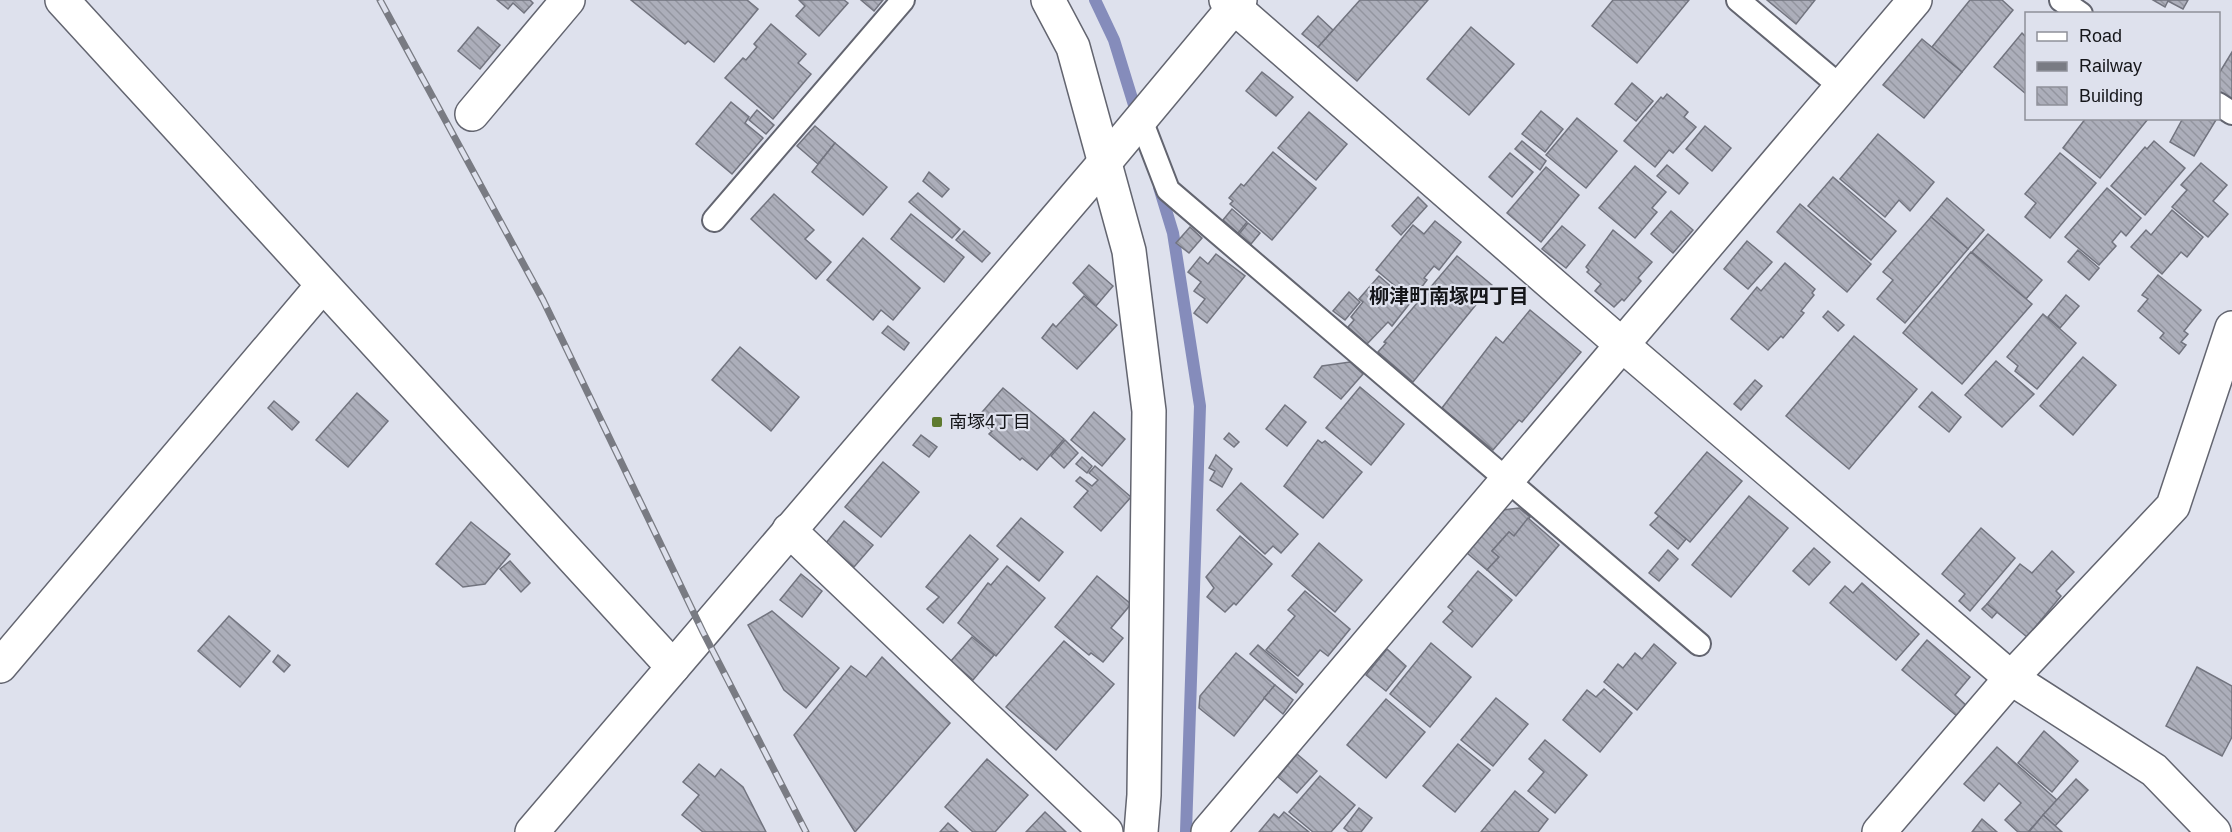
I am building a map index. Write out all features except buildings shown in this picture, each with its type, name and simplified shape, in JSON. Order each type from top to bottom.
[{"type":"street","points":[[62,0],[673,667]]},
{"type":"street","points":[[472,114],[568,0]]},
{"type":"street","points":[[1048,0],[1073,47],[1129,251],[1149,411],[1144,772],[1141,832]]},
{"type":"street","points":[[1208,832],[1915,0]]},
{"type":"street","points":[[532,832],[1141,120],[1233,2],[1621,344],[2011,678],[2154,770],[2214,832]]},
{"type":"street","points":[[0,666],[322,286]]},
{"type":"street","points":[[1879,832],[2011,678],[2173,506],[2232,328]]},
{"type":"street","points":[[789,530],[1107,832]]},
{"type":"lane","points":[[714,220],[903,0]]},
{"type":"lane","points":[[1738,0],[1841,87]]},
{"type":"lane","points":[[2061,0],[2078,12]]},
{"type":"lane","points":[[1141,120],[1168,190],[1699,644]]},
{"type":"waterway","points":[[1095,0],[1114,40],[1138,118]]},
{"type":"waterway","points":[[1159,187],[1173,233],[1200,406],[1186,832]]},
{"type":"railway","points":[[380,0],[543,300],[703,632],[806,832]]},
{"type":"place","name":"南塚4丁目","points":[[937,422]]},
{"type":"district","name":"柳津町南塚四丁目","points":[[1449,296]]}]
